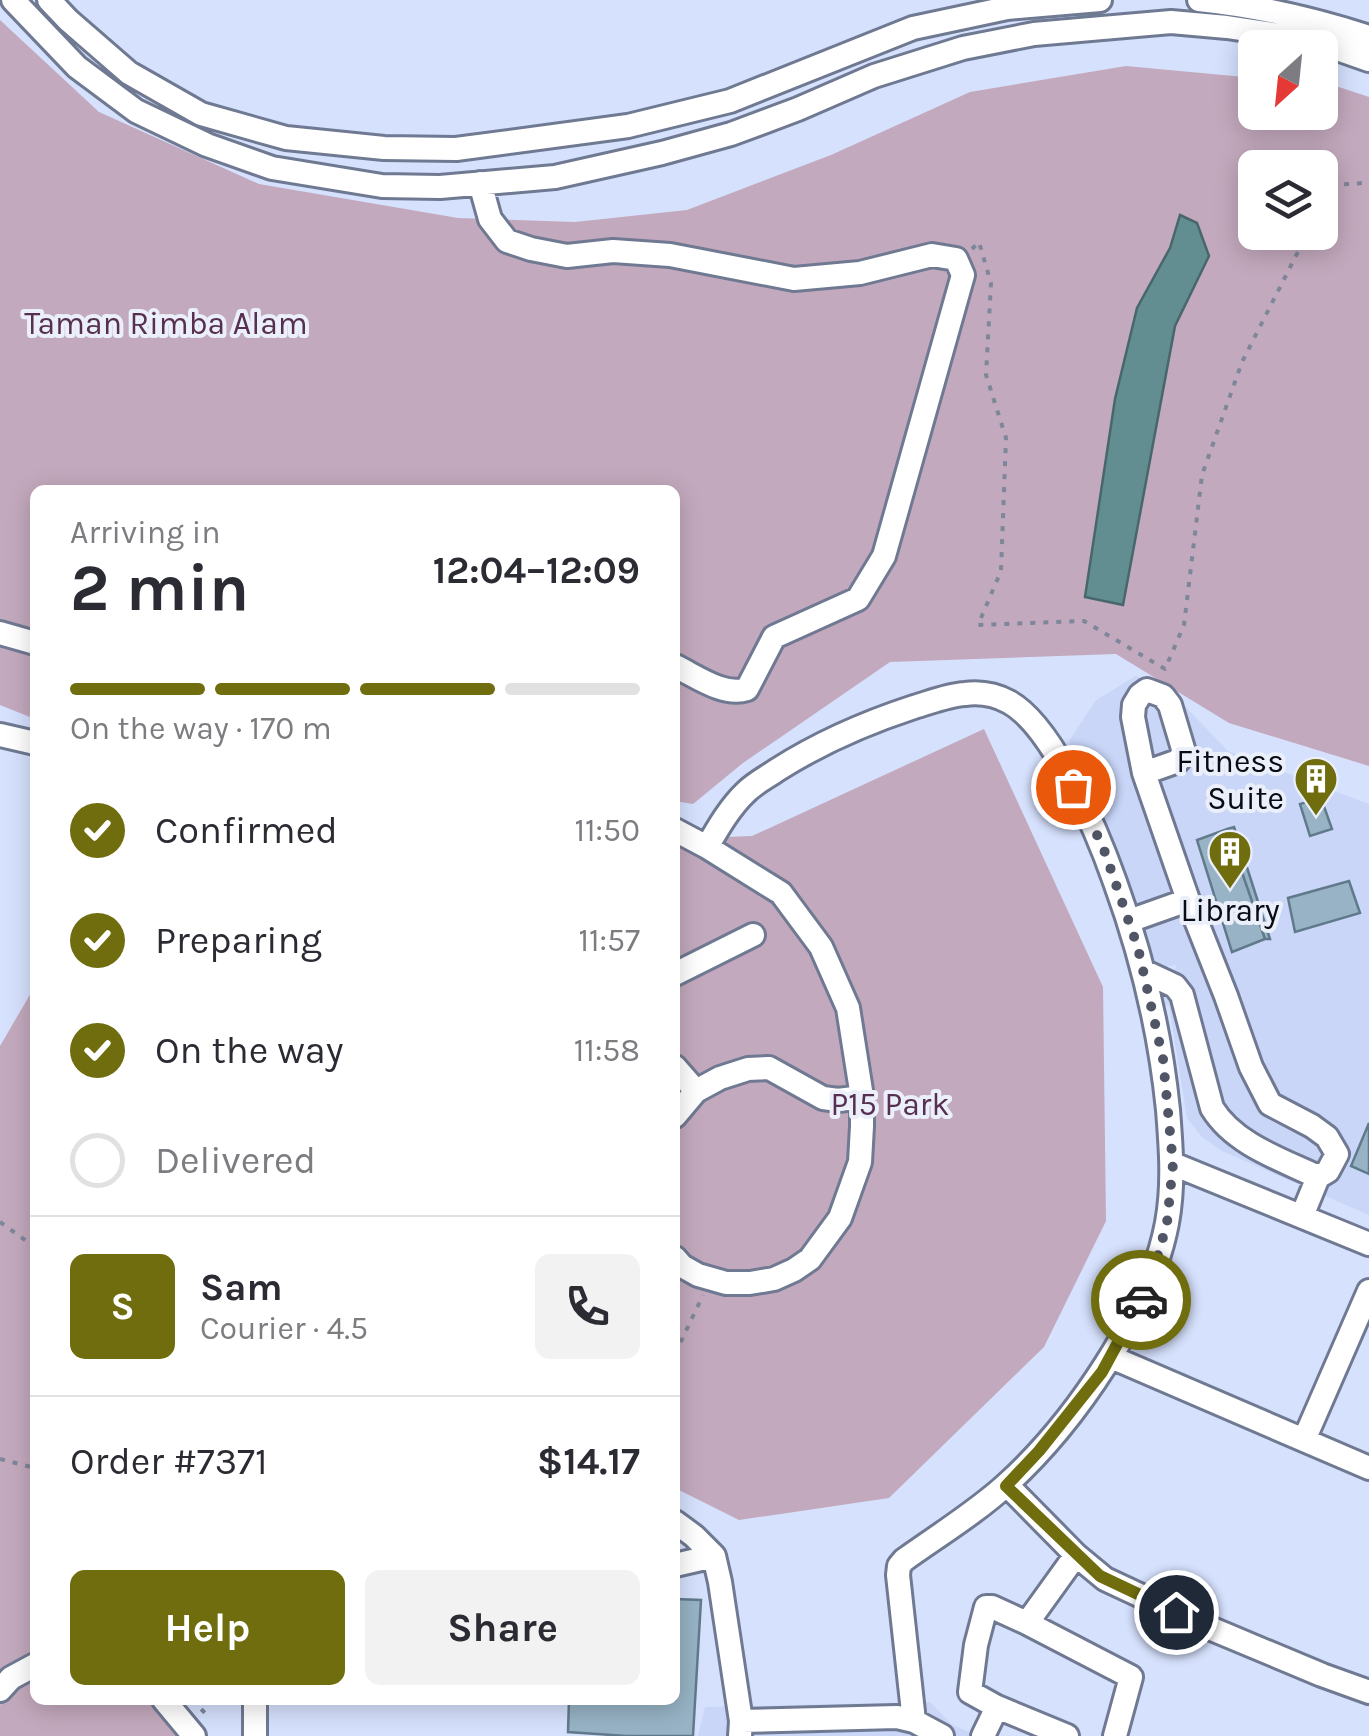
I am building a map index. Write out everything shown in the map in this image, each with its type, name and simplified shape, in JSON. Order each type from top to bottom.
[{"type":"street","points":[[12,0],[77,67],[136,111],[207,145],[272,168],[382,186],[440,187],[555,177],[731,134],[874,76],[963,48],[1170,11],[1227,27],[1312,40],[1369,60]]},
{"type":"street","points":[[49,0],[129,73],[201,114],[286,138],[377,147],[456,149],[628,126],[730,101],[912,28],[1007,8],[1100,0]]},
{"type":"street","points":[[1199,0],[1333,25],[1369,37]]},
{"type":"street","points":[[377,147],[382,186]]},
{"type":"street","points":[[480,184],[490,219],[507,241],[567,256],[613,250],[670,255],[794,278],[860,273],[932,255],[958,262],[963,275],[884,556],[858,599],[774,637],[747,688],[738,692],[680,668]]},
{"type":"street","points":[[0,633],[30,642]]},
{"type":"street","points":[[706,847],[746,792],[811,748],[871,721],[942,698],[968,693],[992,695],[1011,702],[1031,719],[1058,757],[1103,847],[1143,970],[1163,1059],[1173,1164],[1167,1223],[1156,1262],[1111,1356],[1068,1416],[1006,1486],[900,1566],[914,1721]]},
{"type":"street","points":[[0,735],[30,742]]},
{"type":"street","points":[[1144,773],[1251,1067],[1270,1104],[1327,1137],[1337,1154],[1328,1171],[1318,1178],[1302,1216]]},
{"type":"street","points":[[680,833],[781,893],[821,947],[848,1008],[862,1097],[860,1162],[840,1218],[810,1259],[774,1279],[750,1283],[711,1279],[680,1264]]},
{"type":"street","points":[[1130,922],[1188,900]]},
{"type":"street","points":[[680,972],[753,935]]},
{"type":"street","points":[[1143,970],[1175,986],[1182,995],[1212,1108],[1222,1124],[1235,1136],[1318,1178]]},
{"type":"street","points":[[680,1110],[696,1091],[734,1074],[769,1068],[822,1098],[862,1097]]},
{"type":"street","points":[[680,1073],[696,1091]]},
{"type":"street","points":[[1173,1164],[1369,1244]]},
{"type":"street","points":[[1304,1440],[1369,1290]]},
{"type":"street","points":[[1111,1356],[1369,1468]]},
{"type":"street","points":[[1006,1486],[1100,1576],[1194,1621],[1369,1692]]},
{"type":"street","points":[[680,1526],[714,1556],[740,1728],[897,1716],[942,1736]]},
{"type":"street","points":[[1027,1623],[1076,1555]]},
{"type":"street","points":[[680,1564],[714,1556]]},
{"type":"street","points":[[1067,1736],[970,1692],[986,1608],[992,1607],[1027,1623],[1132,1677],[1115,1736]]},
{"type":"street","points":[[0,1690],[30,1667]]},
{"type":"street","points":[[168,1705],[194,1736]]},
{"type":"street","points":[[255,1705],[255,1736]]},
{"type":"street","points":[[983,1736],[997,1707]]},
{"type":"path","points":[[1338,185],[1369,186]]},
{"type":"path","points":[[958,262],[980,242],[992,283],[986,375],[1006,438],[1001,570],[978,625],[1084,621],[1165,669],[1184,625],[1202,475],[1242,362],[1299,250]]},
{"type":"path","points":[[0,1222],[30,1243]]},
{"type":"path","points":[[680,1344],[711,1279]]},
{"type":"path","points":[[0,1460],[30,1467]]},
{"type":"shaded area","points":[[1180,215],[1197,223],[1209,256],[1175,326],[1123,605],[1085,597],[1115,399],[1137,308],[1170,248]]},
{"type":"shaded area","points":[[1136,676],[1175,696],[1228,751],[1369,804],[1369,1215],[1222,1151],[1202,1137],[1187,1118],[1169,1006],[1164,1004],[1163,995],[1177,965],[1155,968],[1069,741],[1096,700]]},
{"type":"shaded area","points":[[930,1702],[951,1724],[978,1736],[698,1736],[705,1707]]},
{"type":"green space","name":"Taman Rimba Alam","points":[[0,20],[99,112],[259,184],[458,218],[575,222],[687,210],[831,155],[970,92],[1126,66],[1238,76],[1238,130],[1338,130],[1338,87],[1369,97],[1369,766],[1229,723],[1116,654],[890,662],[743,763],[693,804],[680,802],[680,485],[30,485],[30,717],[0,705]]},
{"type":"green space","name":"P15 Park","points":[[984,729],[1103,987],[1106,1221],[1044,1347],[889,1498],[739,1520],[680,1490],[680,839],[752,836]]},
{"type":"green space","points":[[30,995],[30,1662],[0,1679],[0,1046]]},
{"type":"green space","points":[[30,1678],[30,1705],[156,1705],[183,1736],[0,1736],[0,1705]]},
{"type":"building","name":"Fitness Suite","points":[[1321,798],[1332,829],[1310,836],[1300,804]]},
{"type":"building","points":[[1234,827],[1270,939],[1265,939],[1227,829]]},
{"type":"building","name":"Library","points":[[1227,829],[1265,939],[1232,952],[1197,840]]},
{"type":"building","points":[[1349,881],[1360,913],[1295,932],[1288,898]]},
{"type":"building","points":[[1369,1123],[1369,1174],[1351,1166]]},
{"type":"building","points":[[680,1599],[701,1600],[693,1736],[568,1732],[569,1705],[680,1705]]},
{"type":"way so far","points":[[1073,787],[1103,847],[1138,948],[1163,1059],[1173,1164],[1167,1223],[1141,1300]]},
{"type":"place","name":"Fitness Suite","points":[[1316,817]]},
{"type":"place","name":"Library","points":[[1230,890]]},
{"type":"route","points":[[1141,1300],[1102,1372],[1006,1486],[1100,1576],[1176,1612]]}]
